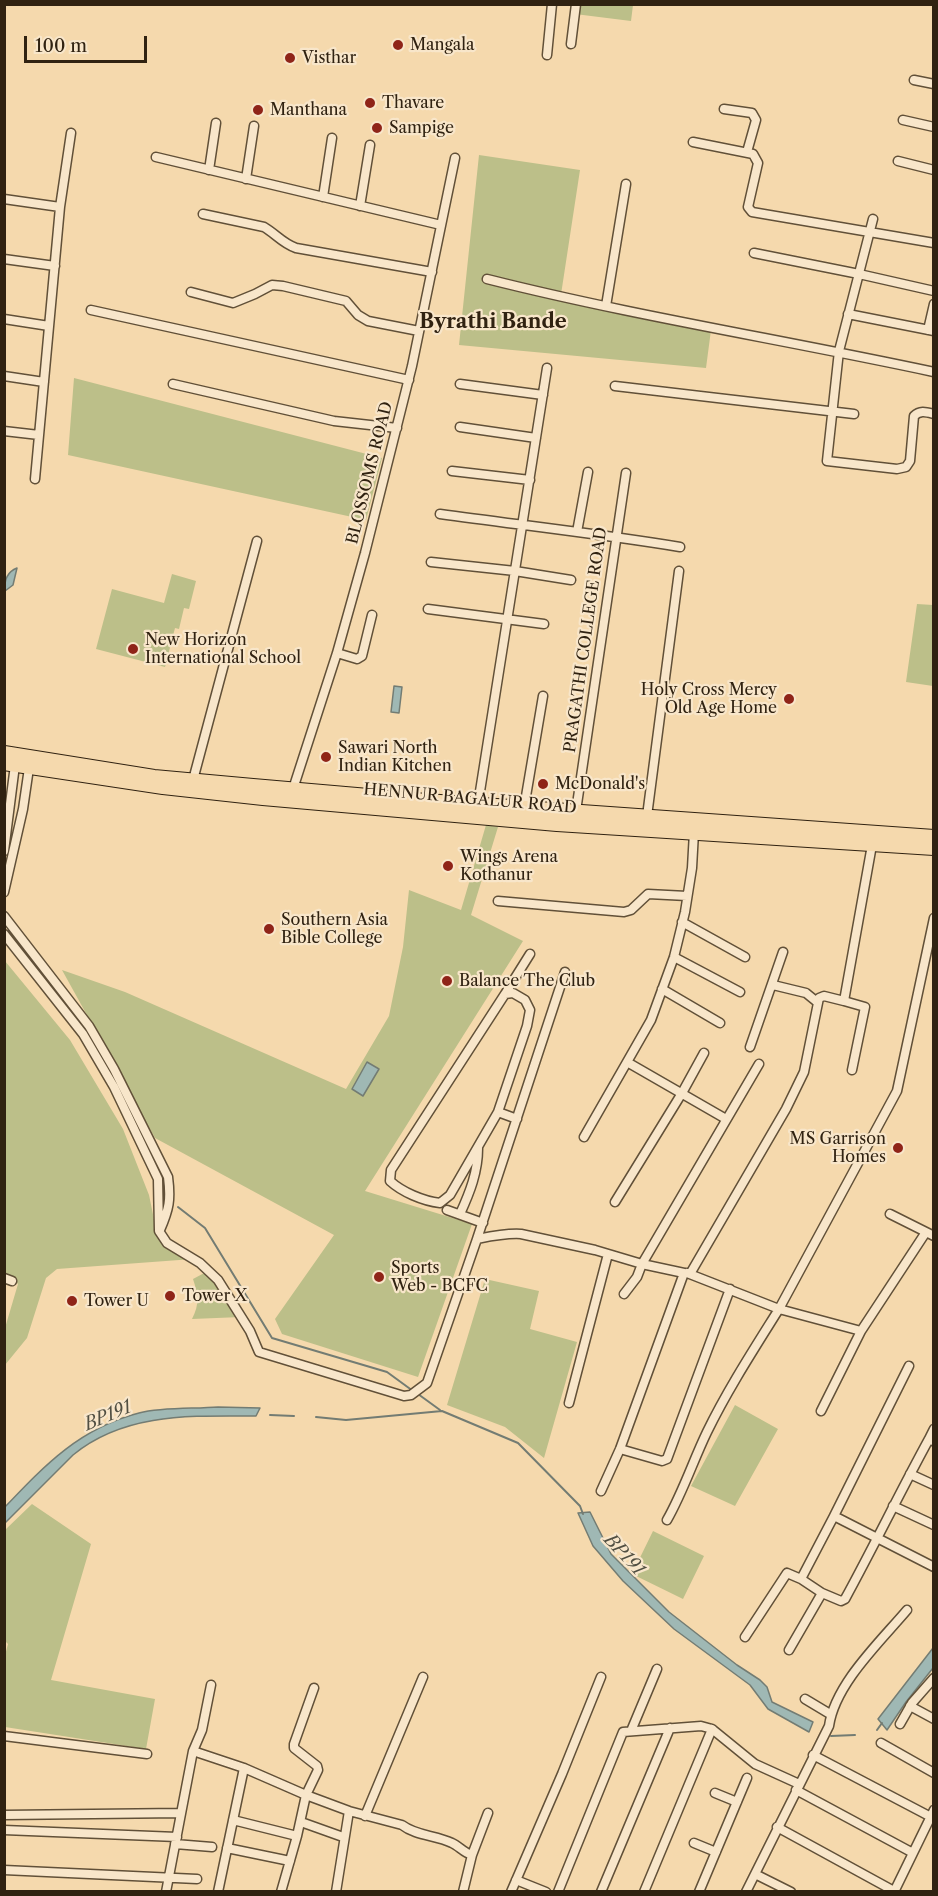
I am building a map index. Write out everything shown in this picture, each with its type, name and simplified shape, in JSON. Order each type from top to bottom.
[{"type":"main road","name":"HENNUR BAGALUR ROAD","points":[[4,753],[263,792],[293,789],[933,837]]},
{"type":"main road","name":"HENNUR BAGALUR ROAD","points":[[16,765],[162,787],[263,792],[557,824],[933,848]]},
{"type":"street","points":[[547,55],[552,4]]},
{"type":"street","points":[[572,44],[576,4]]},
{"type":"street","points":[[914,80],[933,84]]},
{"type":"street","points":[[724,109],[752,113],[755,116],[756,120],[747,152]]},
{"type":"street","points":[[903,120],[933,127]]},
{"type":"street","points":[[209,170],[216,123]]},
{"type":"street","points":[[246,179],[254,126]]},
{"type":"street","points":[[35,479],[60,207],[71,133]]},
{"type":"street","points":[[323,197],[332,138]]},
{"type":"street","points":[[693,142],[753,154],[758,163],[748,207],[752,212],[933,243]]},
{"type":"street","points":[[360,206],[370,146]]},
{"type":"street","points":[[156,157],[441,225]]},
{"type":"street","name":"BLOSSOMS ROAD","points":[[293,789],[337,653],[365,553],[409,380],[455,158]]},
{"type":"street","points":[[898,161],[933,170]]},
{"type":"street","points":[[606,306],[626,184]]},
{"type":"street","points":[[4,199],[60,207]]},
{"type":"street","points":[[202,214],[264,227],[272,231],[285,244],[296,248],[432,273]]},
{"type":"street","points":[[873,219],[839,351],[827,462],[897,469],[906,467],[910,462],[914,416],[923,411],[933,414]]},
{"type":"street","points":[[754,253],[933,291]]},
{"type":"street","points":[[4,259],[55,266]]},
{"type":"street","points":[[487,279],[565,298],[839,351],[933,372]]},
{"type":"street","points":[[191,292],[233,303],[272,285],[283,286],[346,301],[358,315],[368,321],[420,331]]},
{"type":"street","points":[[848,314],[931,330],[933,304]]},
{"type":"street","points":[[91,310],[409,380]]},
{"type":"street","points":[[4,319],[49,326]]},
{"type":"street","points":[[478,804],[548,368]]},
{"type":"street","points":[[4,376],[44,382]]},
{"type":"street","points":[[173,384],[334,421],[397,428]]},
{"type":"street","points":[[460,384],[543,395]]},
{"type":"street","points":[[615,386],[855,414]]},
{"type":"street","points":[[460,428],[536,438]]},
{"type":"street","points":[[4,431],[39,435]]},
{"type":"street","points":[[452,471],[530,480]]},
{"type":"street","points":[[577,532],[588,472]]},
{"type":"street","name":"PRAGATHI COLLEGE ROAD","points":[[576,812],[626,473]]},
{"type":"street","points":[[440,514],[680,546]]},
{"type":"street","points":[[193,780],[256,542]]},
{"type":"street","points":[[431,562],[571,580]]},
{"type":"street","points":[[647,816],[679,571]]},
{"type":"street","points":[[428,609],[544,624]]},
{"type":"street","points":[[337,653],[357,659],[362,656],[372,615]]},
{"type":"street","points":[[524,808],[543,696]]},
{"type":"street","points":[[4,851],[16,765]]},
{"type":"street","points":[[4,892],[23,809],[16,765]]},
{"type":"street","points":[[584,1137],[651,1020],[662,994],[682,922],[692,868],[694,832]]},
{"type":"street","points":[[844,1001],[872,845]]},
{"type":"street","points":[[498,901],[624,912],[631,910],[648,894],[687,896]]},
{"type":"street","points":[[4,915],[89,1026],[114,1069],[168,1177],[170,1190],[168,1212],[159,1231]]},
{"type":"street","points":[[667,1520],[679,1500],[707,1432],[779,1308],[897,1091],[933,918]]},
{"type":"street","points":[[682,922],[744,957]]},
{"type":"street","points":[[4,934],[83,1034],[114,1087],[158,1179],[159,1231],[167,1243],[200,1263],[218,1280],[250,1331],[259,1352],[404,1396],[411,1395],[427,1383],[483,1223],[565,972]]},
{"type":"street","points":[[16,949],[25,943]]},
{"type":"street","points":[[750,1047],[783,952]]},
{"type":"street","points":[[505,994],[513,993],[525,1000],[530,1010],[527,1026],[498,1112],[450,1195],[440,1203],[397,1188],[390,1181],[392,1170],[530,954]]},
{"type":"street","points":[[674,957],[740,992]]},
{"type":"street","points":[[772,985],[806,993],[817,1002]]},
{"type":"street","points":[[662,989],[720,1023]]},
{"type":"street","points":[[601,1491],[620,1449],[687,1273],[786,1109],[804,1072],[819,998],[824,996],[865,1007],[852,1070]]},
{"type":"street","points":[[615,1202],[704,1053]]},
{"type":"street","points":[[627,1062],[726,1119]]},
{"type":"street","points":[[624,1294],[759,1064]]},
{"type":"street","points":[[498,1112],[517,1119]]},
{"type":"street","points":[[460,1214],[470,1193],[478,1165],[477,1147]]},
{"type":"street","points":[[447,1210],[483,1223]]},
{"type":"street","points":[[820,1411],[861,1331],[930,1234],[890,1214]]},
{"type":"street","points":[[477,1239],[510,1233],[521,1234],[608,1254],[687,1273],[779,1308],[861,1331]]},
{"type":"street","points":[[569,1403],[608,1254]]},
{"type":"street","points":[[620,1449],[662,1461],[667,1459],[730,1289]]},
{"type":"street","points":[[801,1579],[909,1366]]},
{"type":"street","points":[[745,1637],[784,1575],[789,1572],[822,1593],[845,1599],[910,1474],[931,1440],[933,1429]]},
{"type":"street","points":[[910,1474],[933,1485]]},
{"type":"street","points":[[893,1506],[933,1525]]},
{"type":"street","points":[[834,1516],[933,1567]]},
{"type":"street","points":[[789,1650],[822,1593]]},
{"type":"street","points":[[746,1892],[829,1726],[830,1714],[841,1693],[907,1610]]},
{"type":"street","points":[[631,1731],[657,1669]]},
{"type":"street","points":[[365,1816],[423,1677]]},
{"type":"street","points":[[511,1892],[601,1677]]},
{"type":"street","points":[[900,1724],[933,1677]]},
{"type":"street","points":[[166,1892],[193,1751],[202,1730],[211,1685]]},
{"type":"street","points":[[281,1892],[301,1822],[306,1795],[318,1770],[317,1766],[294,1748],[314,1688]]},
{"type":"street","points":[[805,1699],[830,1714]]},
{"type":"street","points":[[910,1707],[933,1719]]},
{"type":"street","points":[[558,1892],[622,1732],[631,1731],[701,1726],[712,1729],[755,1764],[913,1853]]},
{"type":"street","points":[[601,1892],[670,1728]]},
{"type":"street","points":[[644,1892],[712,1729]]},
{"type":"street","points":[[4,1736],[147,1754]]},
{"type":"street","points":[[881,1743],[933,1773]]},
{"type":"street","points":[[193,1751],[244,1768],[349,1811],[402,1825],[409,1830],[453,1843],[465,1853],[472,1855]]},
{"type":"street","points":[[777,1827],[894,1891],[932,1814],[813,1755]]},
{"type":"street","points":[[218,1892],[244,1768]]},
{"type":"street","points":[[699,1892],[747,1778]]},
{"type":"street","points":[[715,1794],[737,1802]]},
{"type":"street","points":[[336,1892],[349,1811]]},
{"type":"street","points":[[463,1892],[472,1855],[488,1813]]},
{"type":"street","points":[[4,1815],[181,1814]]},
{"type":"street","points":[[233,1820],[297,1836]]},
{"type":"street","points":[[301,1822],[344,1837]]},
{"type":"street","points":[[4,1830],[176,1840],[212,1847]]},
{"type":"street","points":[[694,1842],[716,1852]]},
{"type":"street","points":[[228,1848],[290,1861]]},
{"type":"street","points":[[4,1870],[197,1879]]},
{"type":"street","points":[[755,1874],[791,1892]]},
{"type":"street","points":[[516,1880],[546,1892]]},
{"type":"green space","points":[[576,5],[633,5],[631,21],[575,14]]},
{"type":"green space","points":[[479,155],[580,170],[560,301],[711,330],[706,368],[459,345]]},
{"type":"green space","points":[[74,378],[382,458],[366,520],[68,455]]},
{"type":"green space","points":[[172,574],[196,581],[189,609],[184,608],[179,629],[175,628],[165,667],[96,649],[112,589],[164,603]]},
{"type":"green space","points":[[917,604],[933,605],[933,686],[906,682]]},
{"type":"green space","points":[[486,825],[498,827],[471,915],[523,941],[365,1191],[472,1224],[418,1377],[282,1334],[275,1319],[334,1235],[155,1138],[62,970],[125,992],[346,1089],[389,1016],[403,947],[409,890],[461,910]]},
{"type":"green space","points":[[5,961],[70,1040],[123,1129],[149,1195],[157,1234],[193,1259],[57,1269],[46,1278],[27,1338],[5,1365],[5,1328],[18,1284],[4,1273]]},
{"type":"green space","points":[[208,1271],[241,1317],[192,1319],[197,1299],[193,1279]]},
{"type":"green space","points":[[485,1279],[539,1291],[530,1329],[577,1342],[544,1458],[505,1427],[447,1405]]},
{"type":"green space","points":[[735,1405],[778,1429],[735,1506],[691,1486]]},
{"type":"green space","points":[[32,1504],[91,1544],[51,1680],[155,1699],[146,1749],[5,1727],[4,1659],[8,1644],[4,1640],[5,1530]]},
{"type":"green space","points":[[653,1531],[704,1556],[683,1599],[632,1574]]},
{"type":"water","points":[[17,568],[13,585],[5,591],[7,577]]},
{"type":"water","points":[[394,686],[402,687],[399,713],[391,712]]},
{"type":"water","points":[[367,1062],[379,1069],[363,1096],[352,1089]]},
{"type":"water","points":[[218,1407],[260,1408],[256,1416],[160,1419],[115,1431],[93,1441],[73,1455],[5,1523],[5,1507],[49,1463],[81,1438],[99,1428],[148,1411]]},
{"type":"water","points":[[590,1512],[611,1554],[669,1612],[760,1680],[767,1687],[772,1702],[813,1722],[809,1732],[768,1709],[750,1685],[674,1629],[623,1581],[593,1546],[578,1513]]},
{"type":"water","points":[[933,1648],[933,1668],[887,1730],[878,1719]]},
{"type":"waterway","points":[[178,1207],[205,1228],[272,1338],[387,1372],[413,1391]]},
{"type":"waterway","points":[[418,1394],[440,1410]]},
{"type":"waterway","name":"BP191","points":[[316,1417],[346,1420],[442,1411],[518,1443],[580,1506],[583,1514]]},
{"type":"waterway","points":[[270,1415],[294,1416]]},
{"type":"waterway","name":"BP191","points":[[877,1730],[882,1723]]},
{"type":"waterway","name":"BP191","points":[[831,1736],[855,1735]]},
{"type":"place","name":"Mangala","points":[[398,45]]},
{"type":"place","name":"Visthar","points":[[290,58]]},
{"type":"place","name":"Thavare","points":[[370,103]]},
{"type":"place","name":"Manthana","points":[[258,110]]},
{"type":"place","name":"Sampige","points":[[377,128]]},
{"type":"place","name":"New Horizon International School","points":[[133,649]]},
{"type":"place","name":"Holy Cross Mercy Old Age Home","points":[[789,699]]},
{"type":"place","name":"Sawari North Indian Kitchen","points":[[326,757]]},
{"type":"place","name":"McDonald's","points":[[543,784]]},
{"type":"place","name":"Wings Arena Kothanur","points":[[448,866]]},
{"type":"place","name":"Southern Asia Bible College","points":[[269,929]]},
{"type":"place","name":"Balance The Club","points":[[447,981]]},
{"type":"place","name":"MS Garrison Homes","points":[[898,1148]]},
{"type":"place","name":"Sports Web - BCFC","points":[[379,1277]]},
{"type":"place","name":"Tower X","points":[[170,1296]]},
{"type":"place","name":"Tower U","points":[[72,1301]]},
{"type":"district","name":"Byrathi Bande","points":[[493,322]]}]
